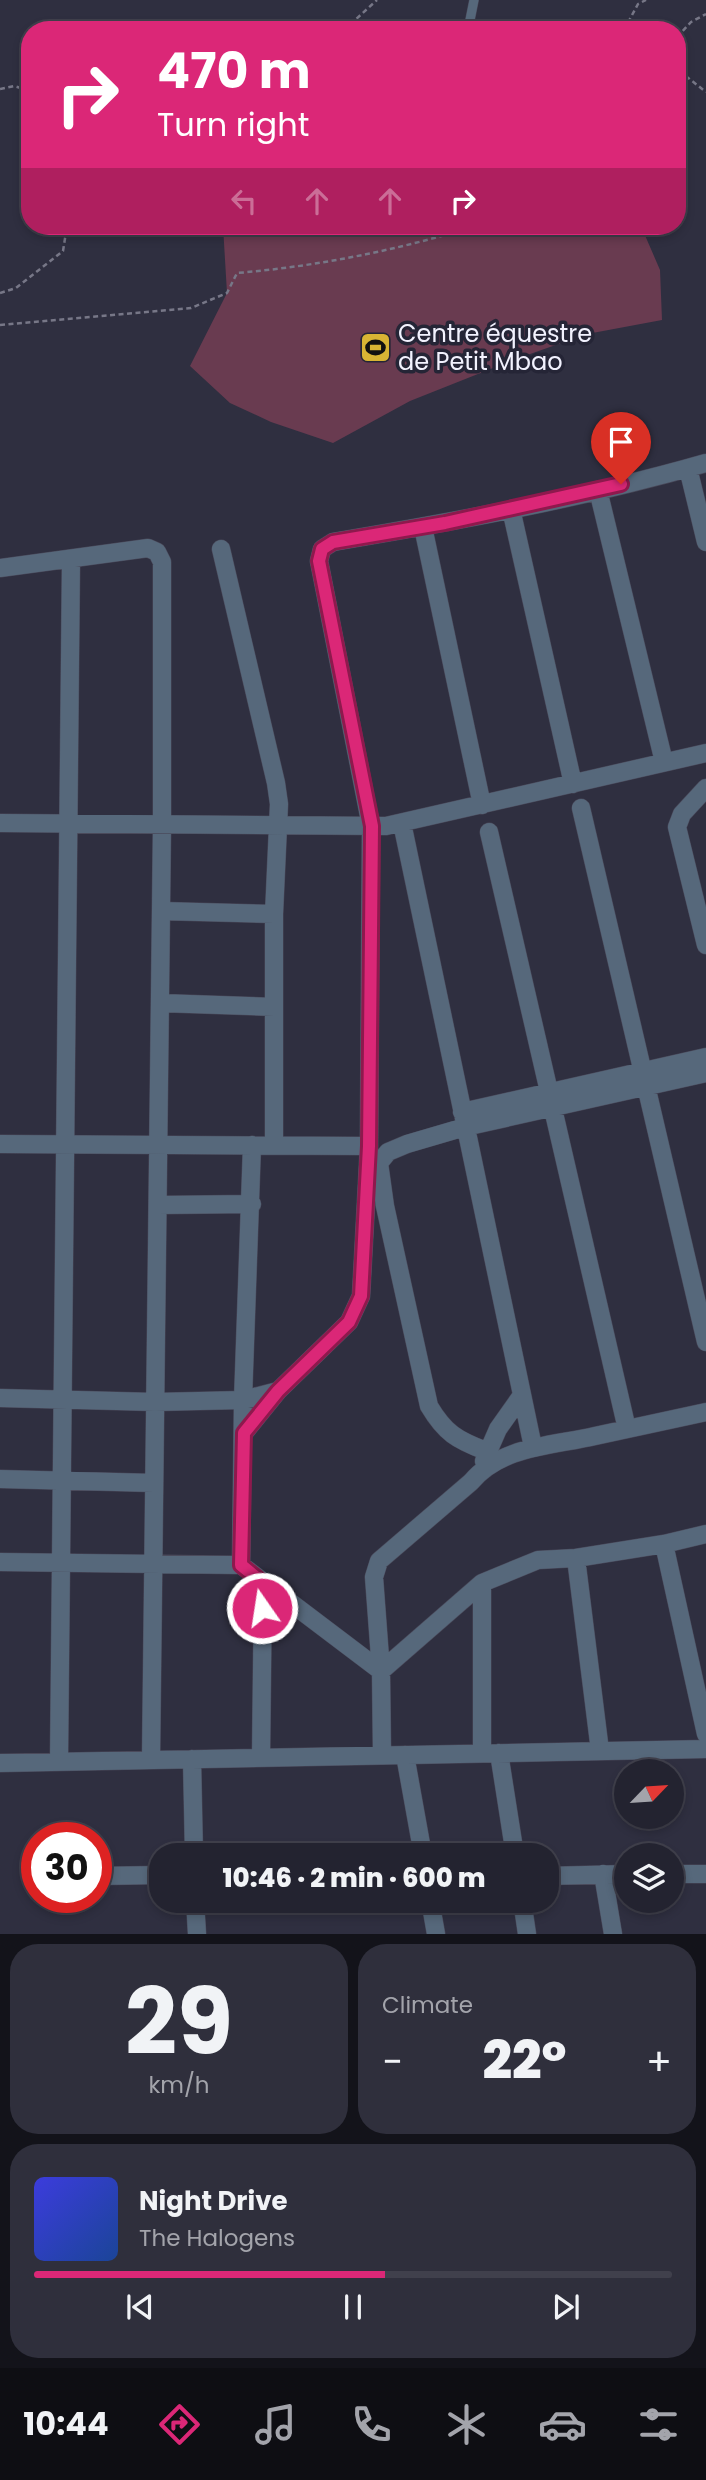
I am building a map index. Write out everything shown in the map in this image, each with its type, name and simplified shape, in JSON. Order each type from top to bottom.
[{"type":"street","points":[[244,1433],[278,1391],[349,1322],[361,1296],[369,1146],[372,826],[319,561],[322,549],[333,542],[512,509],[697,465],[706,542]]},
{"type":"street","points":[[598,490],[664,762]]},
{"type":"street","points":[[512,509],[573,783]]},
{"type":"street","points":[[423,527],[482,805]]},
{"type":"street","points":[[0,568],[148,548],[157,552],[162,562],[162,824],[151,1760]]},
{"type":"street","points":[[221,549],[279,804],[274,914],[274,1145]]},
{"type":"street","points":[[59,1762],[71,560]]},
{"type":"street","points":[[0,823],[372,826],[482,805],[706,753]]},
{"type":"street","points":[[706,788],[682,814],[677,827],[706,945]]},
{"type":"street","points":[[581,808],[706,1342]]},
{"type":"street","points":[[402,822],[533,1447]]},
{"type":"street","points":[[489,832],[627,1429]]},
{"type":"street","points":[[161,911],[274,914]]},
{"type":"street","points":[[160,1003],[274,1007]]},
{"type":"street","points":[[645,1079],[706,1057]]},
{"type":"street","points":[[486,1451],[460,1441],[440,1426],[429,1406],[379,1163],[388,1152],[464,1120],[645,1079],[706,1073]]},
{"type":"street","points":[[0,1144],[369,1146]]},
{"type":"street","points":[[241,1565],[243,1400],[252,1205],[252,1145]]},
{"type":"street","points":[[158,1205],[252,1205]]},
{"type":"street","points":[[0,1398],[155,1402],[243,1400],[278,1391]]},
{"type":"street","points":[[481,1471],[486,1451],[522,1395]]},
{"type":"street","points":[[382,1755],[381,1671],[374,1577],[379,1562],[481,1471],[500,1460],[533,1447],[566,1443],[706,1412]]},
{"type":"street","points":[[0,1479],[155,1483]]},
{"type":"street","points":[[381,1671],[482,1583],[538,1560],[576,1558],[664,1544],[706,1534]]},
{"type":"street","points":[[664,1544],[706,1734]]},
{"type":"street","points":[[576,1558],[600,1751]]},
{"type":"street","points":[[0,1562],[241,1565],[381,1671]]},
{"type":"street","points":[[261,1758],[263,1583]]},
{"type":"street","points":[[482,1583],[490,1753],[512,1843]]},
{"type":"street","points":[[0,1763],[706,1749]]},
{"type":"street","points":[[405,1755],[420,1843]]},
{"type":"street","points":[[192,1759],[194,1843]]},
{"type":"street","points":[[603,1874],[613,1934]]},
{"type":"street","points":[[559,1876],[614,1874]]},
{"type":"street","points":[[684,1874],[706,1874]]},
{"type":"street","points":[[112,1876],[149,1875]]},
{"type":"street","points":[[196,1913],[197,1934]]},
{"type":"street","points":[[432,1913],[436,1934]]},
{"type":"street","points":[[524,1913],[527,1934]]},
{"type":"lane","points":[[470,21],[474,0]]},
{"type":"path","points":[[354,21],[377,0]]},
{"type":"path","points":[[629,21],[638,4],[646,0]]},
{"type":"path","points":[[686,27],[706,14]]},
{"type":"path","points":[[686,77],[706,92]]},
{"type":"path","points":[[0,89],[15,86],[21,88]]},
{"type":"path","points":[[0,293],[16,288],[63,251],[66,235]]},
{"type":"path","points":[[0,325],[191,308],[227,293],[237,273],[327,263],[415,245],[447,235]]},
{"type":"shaded area","name":"Centre équestre de Petit Mbao","points":[[224,235],[645,235],[660,270],[662,320],[587,334],[513,360],[410,401],[333,443],[271,422],[230,403],[190,366],[227,293]]},
{"type":"place","name":"Centre équestre de Petit Mbao","points":[[375,347]]},
{"type":"route","points":[[262,1608],[263,1583],[241,1565],[244,1433],[278,1391],[349,1322],[361,1296],[369,1146],[372,826],[319,561],[322,549],[333,542],[445,523],[621,484]]}]
